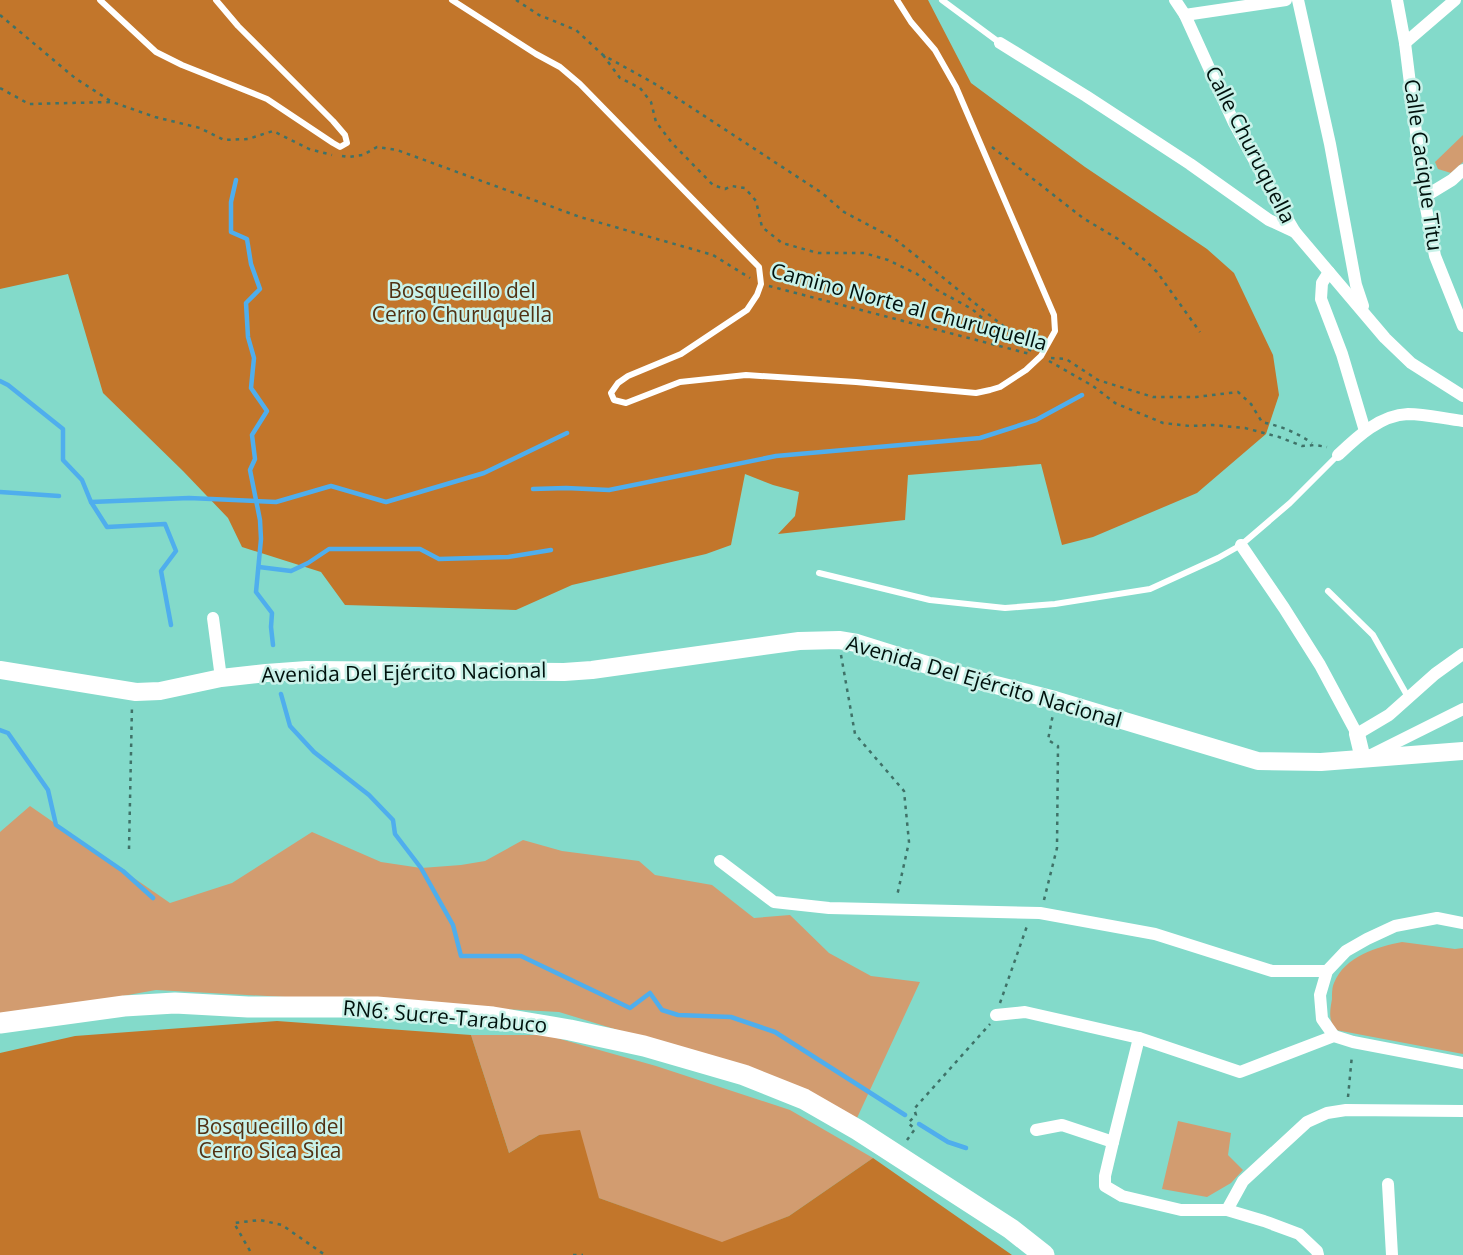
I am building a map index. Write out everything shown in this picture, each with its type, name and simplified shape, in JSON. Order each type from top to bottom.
[{"type":"highway","name":"RN6: Sucre-Tarabuco","points":[[0,1023],[124,1006],[175,1003],[248,1007],[377,1007],[493,1017],[643,1046],[744,1075],[804,1099],[896,1154],[1011,1229],[1044,1255]]},
{"type":"main road","name":"Avenida Del Ejército Nacional","points":[[0,670],[132,692],[160,691],[221,678],[307,670],[592,670],[799,641],[839,640],[857,643],[972,679],[1055,699],[1258,761],[1321,762],[1463,751]]},
{"type":"street","name":"Calle Churuquella","points":[[1175,0],[1185,15],[1234,123],[1295,232],[1385,338],[1411,363],[1463,396]]},
{"type":"street","points":[[1185,15],[1286,0]]},
{"type":"street","points":[[1298,0],[1330,145],[1356,285],[1365,313]]},
{"type":"street","name":"Calle Cacique Titu","points":[[1396,0],[1405,43],[1424,197],[1435,256],[1463,326]]},
{"type":"street","points":[[1405,43],[1455,0]]},
{"type":"street","points":[[1000,43],[1144,133],[1269,220],[1295,232]]},
{"type":"street","points":[[1424,197],[1463,170]]},
{"type":"street","points":[[1329,272],[1322,283],[1321,299],[1342,354],[1365,431]]},
{"type":"street","points":[[1338,455],[1365,431],[1393,417],[1408,414],[1463,421]]},
{"type":"street","points":[[1241,545],[1320,665],[1357,734],[1363,759],[1463,709]]},
{"type":"street","points":[[213,618],[221,678]]},
{"type":"street","points":[[1357,734],[1389,715],[1435,674],[1463,654]]},
{"type":"street","points":[[720,861],[774,902],[828,908],[1036,913],[1155,934],[1272,971],[1327,971]]},
{"type":"street","points":[[1463,923],[1437,918],[1395,926],[1367,939],[1346,951],[1327,971],[1320,995],[1322,1019],[1334,1036],[1463,1063]]},
{"type":"street","points":[[996,1015],[1025,1012],[1139,1038],[1240,1072],[1334,1036]]},
{"type":"street","points":[[1139,1038],[1105,1176],[1105,1186],[1122,1196],[1181,1210],[1227,1210],[1264,1221],[1299,1234],[1318,1255]]},
{"type":"street","points":[[1227,1210],[1243,1181],[1307,1122],[1327,1113],[1346,1110],[1463,1111]]},
{"type":"street","points":[[1036,1130],[1062,1125],[1113,1142]]},
{"type":"street","points":[[1388,1184],[1392,1255]]},
{"type":"lane","points":[[100,0],[156,52],[267,99],[333,143],[340,146],[347,143],[345,135],[333,121],[238,26],[216,0]]},
{"type":"lane","points":[[452,0],[559,67],[580,84],[759,267],[761,284],[747,310],[681,354],[628,376],[618,383],[611,393],[614,400],[626,403],[680,382],[746,375],[976,393],[1000,387],[1026,370],[1041,356],[1055,331],[1054,315],[956,87],[935,50],[911,22],[897,0]]},
{"type":"lane","points":[[942,0],[1000,43]]},
{"type":"lane","points":[[819,573],[930,600],[1005,608],[1055,604],[1150,589],[1241,545],[1290,503],[1338,455]]},
{"type":"lane","points":[[1328,591],[1373,635],[1408,697]]},
{"type":"path","points":[[516,0],[539,15],[576,30],[603,55],[620,78],[640,88],[651,102],[656,122],[672,143],[713,185],[725,189],[732,186],[745,188],[756,201],[762,228],[782,243],[818,253],[864,253],[888,260],[917,274],[937,290],[972,309],[1002,335],[1041,356],[1066,359],[1098,380],[1153,397],[1196,397],[1238,392],[1251,404],[1262,422],[1299,434],[1315,445]]},
{"type":"path","name":"Camino Norte al Churuquella","points":[[0,15],[75,78],[112,102],[155,117],[200,128],[224,140],[248,139],[273,131],[310,149],[348,157],[363,155],[377,147],[397,150],[580,217],[713,255],[761,284],[1041,356],[1093,386],[1115,403],[1163,423],[1245,428],[1302,446],[1326,446],[1338,455]]},
{"type":"path","points":[[603,55],[657,85],[800,178],[844,212],[895,239],[1041,356]]},
{"type":"path","name":"Camino Norte al Churuquella","points":[[0,88],[29,104],[112,102]]},
{"type":"path","points":[[976,134],[1083,218],[1118,239],[1146,261],[1200,332]]},
{"type":"path","points":[[839,640],[855,734],[904,791],[909,842],[894,910]]},
{"type":"path","points":[[129,849],[132,692]]},
{"type":"path","points":[[896,1154],[915,1129],[908,1123],[916,1115],[914,1109],[996,1015],[1036,913],[1057,848],[1058,746],[1048,740],[1055,699]]},
{"type":"path","points":[[1346,1110],[1353,1042]]},
{"type":"path","points":[[250,1251],[234,1223],[260,1220],[282,1225],[325,1255]]},
{"type":"path","points":[[573,1255],[583,1255]]},
{"type":"shaded area","points":[[1463,135],[1463,162],[1451,173],[1438,169],[1435,162]]},
{"type":"shaded area","points":[[30,806],[170,903],[232,883],[312,832],[381,862],[421,868],[485,861],[523,840],[562,851],[639,861],[655,875],[712,885],[754,918],[790,915],[829,953],[871,976],[920,982],[857,1118],[657,1042],[559,1012],[156,990],[0,1018],[0,832]]},
{"type":"shaded area","points":[[1402,942],[1463,948],[1463,1054],[1336,1030],[1333,1027],[1330,1015],[1332,991],[1339,974],[1363,954]]},
{"type":"shaded area","points":[[471,1035],[546,1035],[656,1066],[790,1110],[873,1158],[789,1216],[722,1243],[599,1198],[539,1135],[509,1153]]},
{"type":"shaded area","points":[[1178,1121],[1231,1133],[1228,1155],[1243,1170],[1231,1183],[1207,1197],[1162,1189]]},
{"type":"green space","name":"Bosquecillo del Cerro Churuquella","points":[[0,0],[928,0],[971,83],[1085,167],[1207,249],[1234,273],[1273,355],[1279,395],[1266,434],[1197,493],[1093,537],[1062,545],[1041,464],[908,475],[905,520],[778,534],[795,516],[799,492],[745,474],[731,545],[706,554],[572,585],[516,610],[345,605],[321,572],[242,547],[228,518],[103,393],[68,274],[0,289]]},
{"type":"green space","name":"Bosquecillo del Cerro Sica Sica","points":[[277,1021],[471,1035],[509,1153],[539,1135],[580,1130],[599,1198],[722,1242],[789,1216],[873,1158],[1012,1255],[0,1255],[0,1053],[75,1036]]},
{"type":"waterway","points":[[236,180],[231,202],[231,232],[247,239],[251,264],[260,289],[246,303],[248,337],[254,358],[251,388],[267,411],[252,435],[255,459],[250,470],[261,539],[256,592],[272,613],[273,645]]},
{"type":"waterway","points":[[0,381],[63,429],[63,460],[82,480],[91,502],[107,527],[165,524],[176,551],[161,571],[171,625]]},
{"type":"waterway","points":[[533,489],[609,490],[776,456],[980,438],[1036,420],[1082,395]]},
{"type":"waterway","points":[[91,502],[189,498],[276,502],[331,486],[386,502],[484,473],[567,433]]},
{"type":"waterway","points":[[0,492],[59,496]]},
{"type":"waterway","points":[[259,567],[291,571],[329,549],[420,549],[439,559],[508,557],[551,550]]},
{"type":"waterway","points":[[281,694],[290,726],[314,752],[369,795],[393,820],[395,834],[421,868],[453,925],[461,956],[521,956],[630,1008],[650,993],[662,1010],[678,1015],[731,1017],[775,1032],[905,1115]]},
{"type":"waterway","points":[[0,730],[8,733],[48,790],[56,825],[123,871],[153,898]]},
{"type":"waterway","points":[[919,1124],[948,1142],[966,1148]]}]
